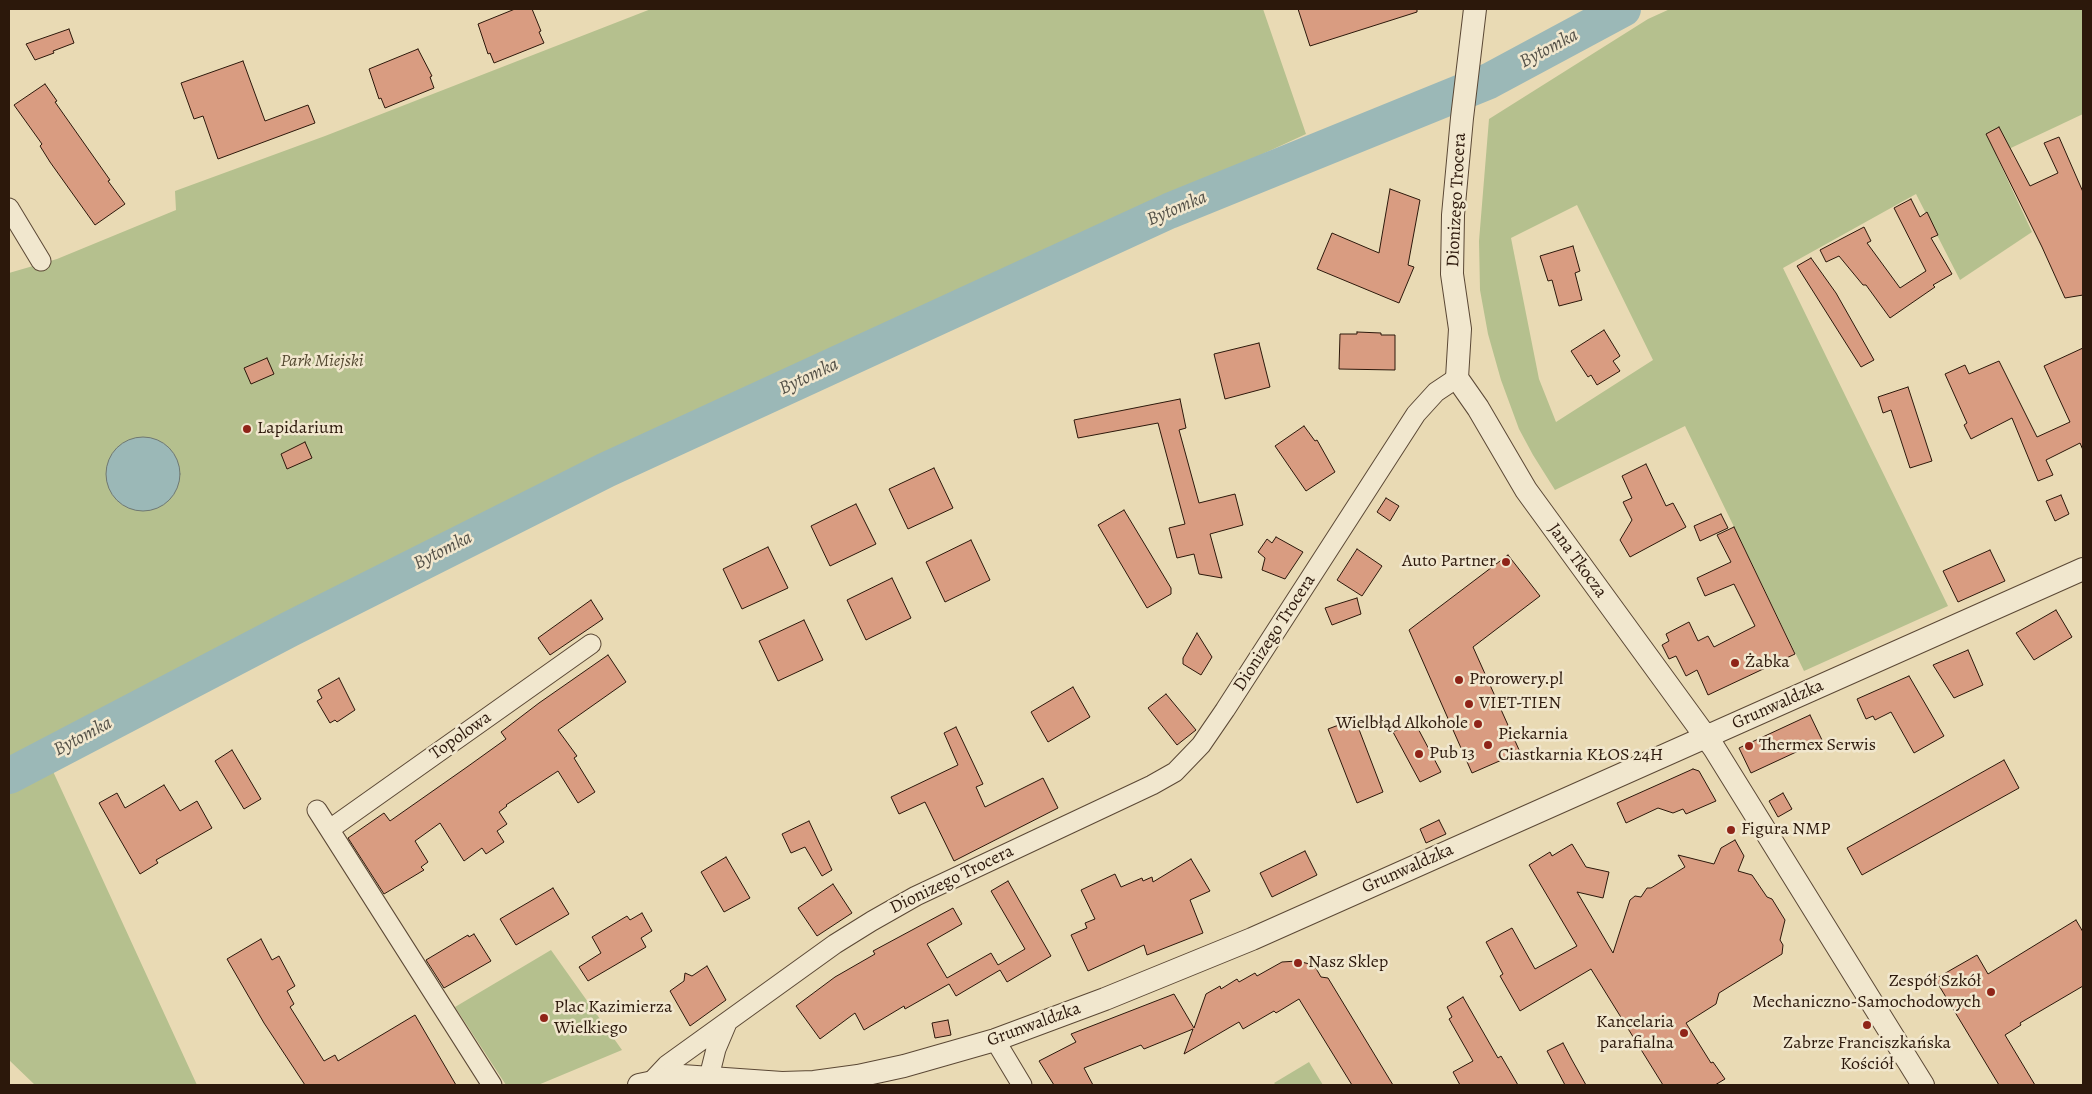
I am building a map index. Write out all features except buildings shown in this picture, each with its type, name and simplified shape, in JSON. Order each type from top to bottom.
[{"type":"street","name":"Dionizego Trocera","points":[[645,1084],[667,1065],[834,944],[916,896],[1152,785],[1175,772],[1201,745],[1416,414],[1436,392],[1457,378],[1460,329],[1452,274],[1452,225],[1475,9]]},
{"type":"street","points":[[9,208],[41,261]]},
{"type":"street","name":"Jana Tkocza","points":[[1457,378],[1478,408],[1526,490],[1610,608],[1706,737],[1923,1085]]},
{"type":"street","name":"Grunwaldzka","points":[[645,1084],[682,1076],[707,1081],[814,1082],[858,1076],[904,1066],[995,1040],[1105,999],[1252,939],[2083,569]]},
{"type":"street","name":"Topolowa","points":[[330,829],[592,644]]},
{"type":"street","points":[[318,810],[492,1085]]},
{"type":"street","points":[[707,1081],[716,1049],[727,1023]]},
{"type":"street","points":[[995,1040],[1022,1085]]},
{"type":"green space","name":"Park Miejski","points":[[651,9],[1263,9],[1306,134],[549,483],[9,760],[9,273],[57,259],[176,210],[175,191],[325,136]]},
{"type":"green space","points":[[1670,9],[2083,9],[2083,114],[1996,155],[2032,232],[1960,280],[1916,194],[1783,268],[1948,606],[1804,671],[1685,426],[1555,490],[1519,429],[1501,380],[1488,334],[1480,290],[1479,241],[1489,119],[1648,19]],"holes":[[[1577,205],[1653,360],[1556,422],[1539,379],[1511,238]]]},
{"type":"green space","points":[[51,767],[197,1085],[35,1085],[9,1060],[9,789]]},
{"type":"green space","name":"Plac Kazimierza Wielkiego","points":[[551,950],[622,1050],[538,1085],[506,1085],[455,1007]]},
{"type":"green space","points":[[1309,1062],[1323,1085],[1276,1085],[1274,1083]]},
{"type":"water","points":[[136,437],[150,437],[164,443],[174,453],[180,467],[180,481],[174,495],[164,505],[150,511],[136,511],[122,505],[112,495],[106,481],[106,467],[112,453],[122,443]]},
{"type":"waterway","name":"Bytomka","points":[[9,776],[290,629],[606,470],[1169,211],[1489,81],[1623,9]]},
{"type":"place","name":"Lapidarium","points":[[247,429]]},
{"type":"place","name":"Auto Partner","points":[[1506,562]]},
{"type":"place","name":"Żabka","points":[[1735,663]]},
{"type":"place","name":"Prorowery.pl","points":[[1459,680]]},
{"type":"place","name":"VIET-TIEN","points":[[1469,704]]},
{"type":"place","name":"Wielbłąd Alkohole","points":[[1478,724]]},
{"type":"place","name":"Piekarnia Ciastkarnia KŁOS 24H","points":[[1488,745]]},
{"type":"place","name":"Thermex Serwis","points":[[1749,746]]},
{"type":"place","name":"Pub 13","points":[[1419,754]]},
{"type":"place","name":"Figura NMP","points":[[1731,830]]},
{"type":"place","name":"Nasz Sklep","points":[[1298,963]]},
{"type":"place","name":"Zespół Szkół Mechaniczno-Samochodowych","points":[[1991,992]]},
{"type":"place","name":"Plac Kazimierza Wielkiego","points":[[544,1018]]},
{"type":"place","name":"Zabrze Franciszkańska Kościół","points":[[1867,1025]]},
{"type":"place","name":"Kancelaria parafialna","points":[[1684,1033]]}]
